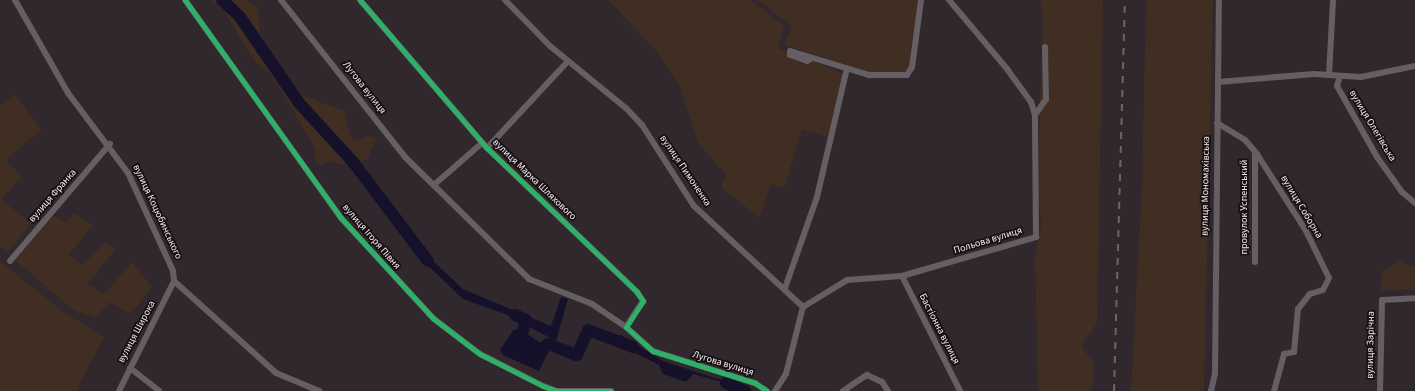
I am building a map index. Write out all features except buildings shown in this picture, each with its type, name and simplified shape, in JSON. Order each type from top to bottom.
[{"type":"street","name":"вулиця Коцюбинського","points":[[15,0],[68,92],[110,144],[128,173],[173,271],[174,281]]},
{"type":"street","name":"вулиця Ігоря Півня","points":[[185,0],[341,218],[434,319],[480,354],[543,386],[557,391],[611,391]]},
{"type":"street","name":"Лугова вулиця","points":[[281,0],[405,157],[435,184],[530,279],[592,304],[626,328],[653,351],[755,383],[767,391]]},
{"type":"street","name":"вулиця Марка Шляхового","points":[[360,0],[484,145],[637,292],[643,301],[626,328]]},
{"type":"street","name":"вулиця Пимоненка","points":[[505,0],[568,60],[642,125],[694,206],[718,232],[785,288],[803,307]]},
{"type":"street","points":[[812,58],[875,76],[902,76],[910,72],[921,0]]},
{"type":"street","points":[[949,0],[990,52],[1008,70],[1035,115],[1046,99],[1045,47]]},
{"type":"street","name":"вулиця Мономахівська","points":[[1211,391],[1215,373],[1219,0]]},
{"type":"street","points":[[1329,75],[1333,0]]},
{"type":"street","points":[[435,184],[484,145],[568,60]]},
{"type":"street","name":"вулиця Олегівська","points":[[1218,82],[1329,75],[1361,77],[1415,66]]},
{"type":"street","points":[[785,288],[817,197],[848,68]]},
{"type":"street","name":"вулиця Олегівська","points":[[1340,76],[1337,86],[1377,157],[1406,196],[1415,203]]},
{"type":"street","name":"Польова вулиця","points":[[803,307],[846,280],[902,276],[1036,237],[1035,115]]},
{"type":"street","name":"вулиця Соборна","points":[[1217,123],[1245,140],[1255,152],[1306,231],[1328,278],[1323,290],[1310,294],[1298,309],[1294,352],[1284,354],[1274,391]]},
{"type":"street","name":"вулиця Франка","points":[[10,261],[110,144]]},
{"type":"street","name":"провулок Успенський","points":[[1255,152],[1256,262]]},
{"type":"street","name":"Бастіонна вулиця","points":[[902,276],[960,391]]},
{"type":"street","points":[[174,281],[276,373],[319,391]]},
{"type":"street","name":"вулиця Широка","points":[[119,391],[174,281]]},
{"type":"street","name":"вулиця Зарічна","points":[[1380,391],[1382,300],[1415,298]]},
{"type":"street","points":[[775,391],[786,374],[803,307]]},
{"type":"street","points":[[130,368],[159,391]]},
{"type":"street","points":[[843,391],[867,375],[882,382],[888,391]]},
{"type":"shaded area","points":[[212,0],[246,0],[258,7],[260,36],[296,93],[347,112],[345,119],[353,142],[368,136],[377,138],[367,159],[343,165],[330,161],[321,165],[315,160],[316,149],[270,72],[255,62],[225,12]]},
{"type":"shaded area","points":[[608,0],[750,0],[784,26],[778,48],[787,52],[787,57],[806,65],[812,61],[843,74],[827,137],[802,129],[784,188],[771,184],[759,217],[721,188],[726,175],[698,143],[680,87],[657,51]]},
{"type":"shaded area","points":[[758,0],[919,0],[908,69],[904,72],[873,73],[784,45],[792,26]]},
{"type":"shaded area","points":[[1040,0],[1103,0],[1097,323],[1081,346],[1094,364],[1092,391],[1038,391],[1035,254],[1042,223],[1037,196],[1043,14]]},
{"type":"shaded area","points":[[1146,0],[1213,0],[1204,391],[1131,391],[1142,187]]},
{"type":"shaded area","points":[[15,95],[41,129],[6,160],[22,177],[1,199],[31,224],[8,252],[0,246],[0,105]]},
{"type":"shaded area","points":[[74,213],[93,225],[69,254],[82,266],[106,241],[115,250],[88,283],[103,295],[132,262],[152,287],[130,314],[109,302],[96,318],[73,310],[15,260],[54,215],[66,223]]},
{"type":"shaded area","points":[[419,248],[463,289],[551,326],[561,297],[568,299],[556,341],[505,314],[463,299],[417,255]]},
{"type":"shaded area","points":[[0,261],[65,313],[104,337],[76,391],[0,391]]},
{"type":"shaded area","points":[[1400,261],[1415,268],[1415,290],[1381,290],[1382,272]]},
{"type":"shaded area","points":[[514,329],[533,338],[535,343],[551,347],[539,371],[503,355],[500,350]]},
{"type":"shaded area","points":[[621,335],[663,361],[748,389],[693,374],[686,382],[663,374],[659,365],[616,343]]},
{"type":"waterway","points":[[222,0],[240,17],[299,103],[353,162],[428,261]]},
{"type":"waterway","points":[[515,315],[526,320],[521,337],[540,350],[548,344],[577,355],[588,330],[633,347]]},
{"type":"waterway","points":[[726,383],[745,391]]},
{"type":"railway","points":[[1114,391],[1125,0]]},
{"type":"cycle path","points":[[185,0],[341,218],[434,319],[480,354],[543,386],[557,391],[611,391]]},
{"type":"cycle path","points":[[360,0],[487,148],[637,292],[643,301],[626,327],[653,351],[755,383],[767,391]]}]
